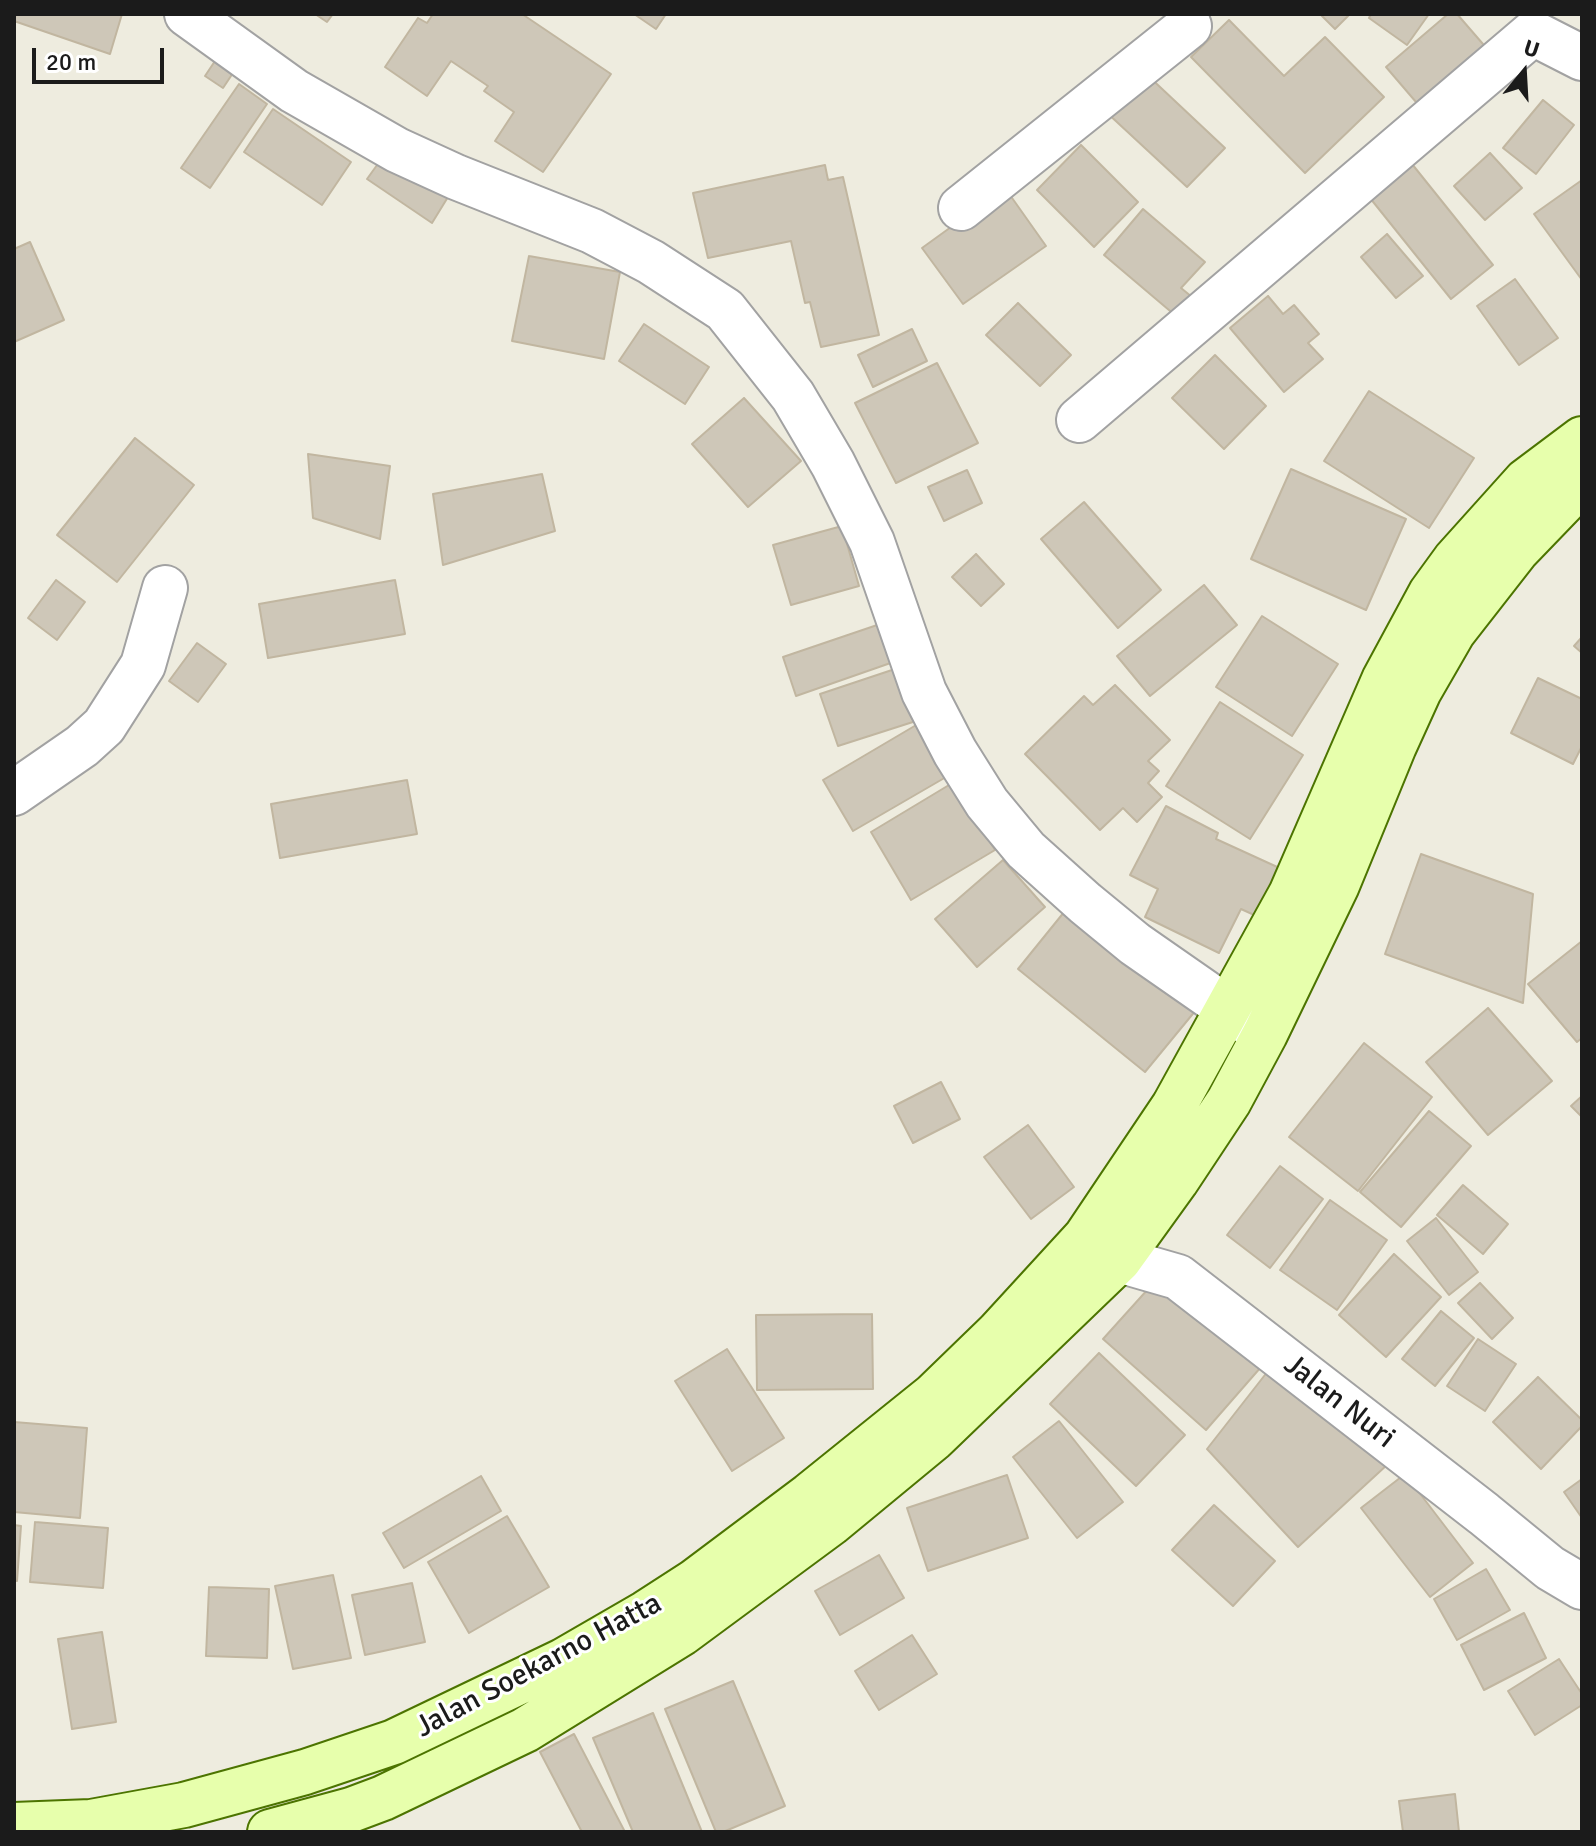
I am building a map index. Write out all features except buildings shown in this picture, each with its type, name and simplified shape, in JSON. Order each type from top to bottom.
[{"type":"main road","points":[[1103,1249],[1167,1117],[1378,739],[1402,686],[1431,593],[1455,560],[1526,481],[1582,439]]},
{"type":"main road","points":[[1402,686],[1453,632],[1517,550],[1582,486]]},
{"type":"main road","points":[[1103,1249],[1176,1181],[1229,1101],[1337,885],[1378,739]]},
{"type":"main road","name":"Jalan Soekarno Hatta","points":[[14,1825],[91,1822],[184,1805],[305,1772],[394,1742],[563,1661],[694,1582],[810,1495],[933,1396],[998,1333],[1103,1249]]},
{"type":"main road","name":"Jalan Soekarno Hatta","points":[[270,1832],[383,1798],[525,1730],[682,1633],[831,1523],[934,1438],[1103,1249]]},
{"type":"street","points":[[187,14],[294,91],[397,150],[592,231],[651,262],[725,310],[793,396],[833,464],[872,542],[924,692],[955,752],[987,803],[1026,850],[1085,903],[1135,944],[1265,1034]]},
{"type":"street","points":[[961,208],[1192,18]]},
{"type":"street","points":[[1079,420],[1521,24],[1582,58]]},
{"type":"street","points":[[14,793],[82,746],[104,726],[143,665],[165,588]]},
{"type":"street","name":"Jalan Nuri","points":[[1103,1249],[1178,1277],[1550,1568],[1582,1587]]}]
